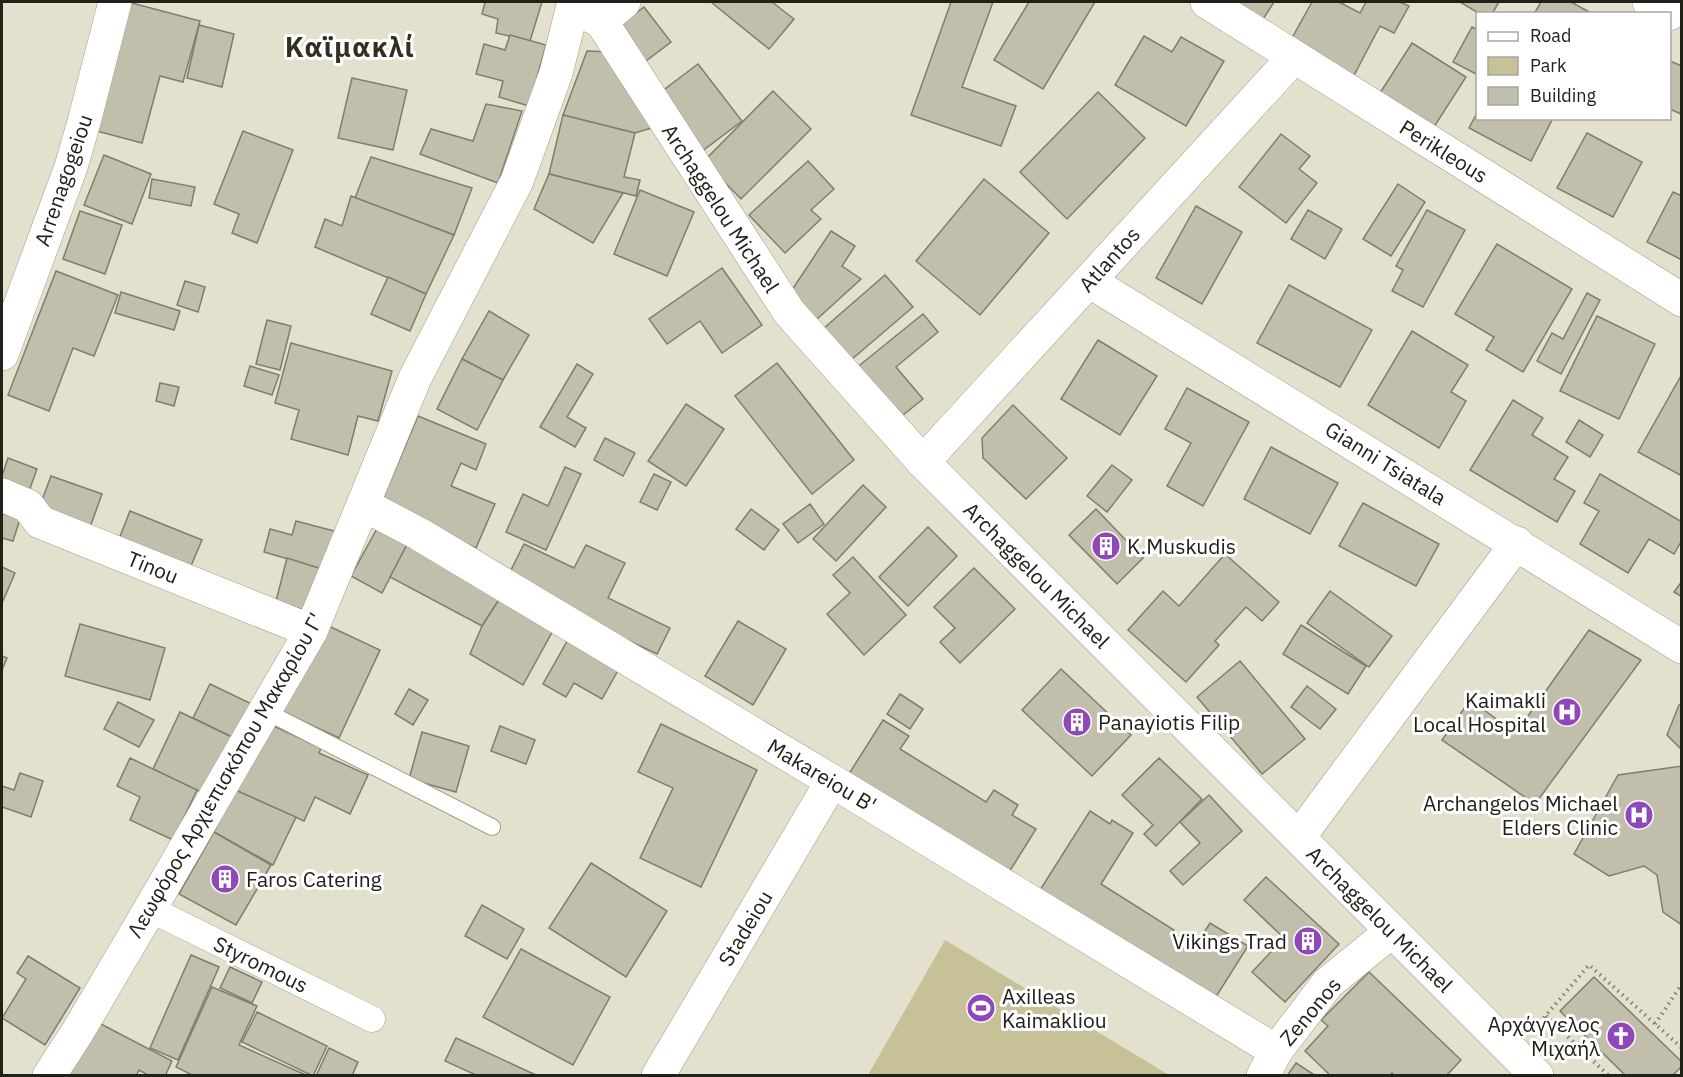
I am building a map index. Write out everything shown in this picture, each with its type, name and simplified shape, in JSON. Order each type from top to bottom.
[{"type":"street","name":"Arrenagogeiou","points":[[2,354],[71,167],[115,2]]},
{"type":"street","name":"Perikleous","points":[[1207,2],[1682,300]]},
{"type":"street","points":[[1649,2],[1666,12]]},
{"type":"street","name":"Archaggelou Michael","points":[[593,8],[789,312],[923,462],[1537,1076]]},
{"type":"street","name":"Λεωφόρος Αρχιεπισκόπου Μακαρίου Γ'","points":[[50,1076],[311,631],[415,378],[518,181],[556,73],[593,8]]},
{"type":"street","name":"Atlantos","points":[[923,462],[1294,57]]},
{"type":"street","name":"Gianni Tsiatala","points":[[1089,281],[1682,647]]},
{"type":"street","name":"Tinou","points":[[2,495],[28,506],[40,522],[311,631]]},
{"type":"street","name":"Makareiou B'","points":[[364,505],[419,534],[832,781],[1270,1063]]},
{"type":"street","points":[[1299,837],[1516,543]]},
{"type":"street","name":"Stadeiou","points":[[658,1076],[832,781]]},
{"type":"street","name":"Styromous","points":[[150,909],[372,1019]]},
{"type":"street","name":"Zenonos","points":[[1270,1063],[1328,983],[1392,931]]},
{"type":"lane","points":[[265,711],[492,827]]},
{"type":"path","points":[[1536,1027],[1589,965],[1682,1048]]},
{"type":"path","points":[[1655,1024],[1682,984]]},
{"type":"path","points":[[1546,1016],[1609,1076]]},
{"type":"green space","name":"Axilleas Kaimakliou","points":[[945,940],[1169,1075],[868,1075]]},
{"type":"building","points":[[128,2],[200,21],[183,82],[160,76],[142,143],[93,130]]},
{"type":"building","points":[[485,2],[542,2],[530,41],[496,33],[498,19],[482,14]]},
{"type":"building","points":[[711,2],[772,2],[794,19],[769,49]]},
{"type":"building","points":[[951,2],[993,2],[962,87],[1016,106],[1001,146],[911,115]]},
{"type":"building","points":[[1029,2],[1095,2],[1043,89],[994,60]]},
{"type":"building","points":[[1217,2],[1274,2],[1258,27]]},
{"type":"building","points":[[1312,2],[1339,2],[1360,13],[1366,2],[1400,2],[1409,6],[1394,33],[1380,26],[1351,81],[1287,47]]},
{"type":"building","points":[[1460,2],[1499,2],[1493,12],[1477,12]]},
{"type":"building","points":[[1541,2],[1571,2],[1589,12],[1535,12]]},
{"type":"building","points":[[644,7],[671,42],[642,64],[615,29]]},
{"type":"building","points":[[199,25],[234,34],[222,87],[187,78]]},
{"type":"building","points":[[1472,27],[1476,29],[1476,74],[1453,62]]},
{"type":"building","points":[[510,35],[546,45],[529,106],[499,97],[503,81],[476,74],[484,44],[505,50]]},
{"type":"building","points":[[1144,36],[1172,52],[1181,37],[1224,61],[1186,126],[1115,85]]},
{"type":"building","points":[[1412,43],[1466,77],[1434,127],[1380,93]]},
{"type":"building","points":[[587,51],[612,52],[658,126],[635,133],[563,115]]},
{"type":"building","points":[[1671,61],[1682,66],[1681,114],[1671,109]]},
{"type":"building","points":[[698,64],[742,121],[701,152],[657,95]]},
{"type":"building","points":[[352,78],[407,90],[393,150],[338,138]]},
{"type":"building","points":[[773,91],[811,129],[741,199],[704,161]]},
{"type":"building","points":[[1098,92],[1145,138],[1067,219],[1020,172]]},
{"type":"building","points":[[486,104],[522,111],[498,183],[420,154],[431,129],[473,141]]},
{"type":"building","points":[[563,115],[635,133],[624,177],[640,180],[636,196],[549,174]]},
{"type":"building","points":[[1476,115],[1476,120],[1552,120],[1531,161],[1469,128]]},
{"type":"building","points":[[243,131],[293,150],[257,243],[232,233],[239,214],[214,204]]},
{"type":"building","points":[[1587,133],[1642,162],[1613,217],[1557,188]]},
{"type":"building","points":[[1281,134],[1310,156],[1299,169],[1317,183],[1286,223],[1239,187]]},
{"type":"building","points":[[104,155],[151,174],[132,224],[84,205]]},
{"type":"building","points":[[371,157],[472,188],[454,235],[355,198]]},
{"type":"building","points":[[808,161],[834,189],[811,210],[821,219],[785,253],[749,215]]},
{"type":"building","points":[[549,174],[623,193],[593,243],[534,209]]},
{"type":"building","points":[[152,179],[195,187],[191,206],[149,198]]},
{"type":"building","points":[[984,179],[1049,233],[980,315],[916,261]]},
{"type":"building","points":[[1398,184],[1425,202],[1391,256],[1363,239]]},
{"type":"building","points":[[640,190],[694,212],[667,276],[614,254]]},
{"type":"building","points":[[1673,192],[1682,196],[1682,260],[1647,242]]},
{"type":"building","points":[[351,196],[454,235],[426,294],[315,247],[325,219],[342,226]]},
{"type":"building","points":[[1196,206],[1242,232],[1202,304],[1156,278]]},
{"type":"building","points":[[1308,210],[1342,229],[1325,259],[1291,239]]},
{"type":"building","points":[[1427,210],[1465,230],[1423,307],[1392,291],[1403,270],[1396,266]]},
{"type":"building","points":[[80,211],[122,225],[105,274],[63,259]]},
{"type":"building","points":[[831,231],[855,246],[842,266],[861,279],[816,320],[790,293]]},
{"type":"building","points":[[1497,244],[1572,289],[1523,372],[1486,350],[1494,337],[1455,314]]},
{"type":"building","points":[[722,268],[762,325],[722,353],[700,321],[667,344],[649,319]]},
{"type":"building","points":[[56,271],[118,295],[94,356],[73,348],[49,411],[8,395]]},
{"type":"building","points":[[885,275],[913,307],[844,366],[816,335]]},
{"type":"building","points":[[388,277],[426,294],[410,331],[371,314]]},
{"type":"building","points":[[185,281],[205,287],[198,312],[177,305]]},
{"type":"building","points":[[1289,285],[1372,330],[1340,387],[1257,343]]},
{"type":"building","points":[[121,292],[180,311],[174,330],[115,313]]},
{"type":"building","points":[[1587,293],[1600,300],[1561,374],[1537,361],[1552,333],[1563,339]]},
{"type":"building","points":[[489,311],[529,335],[503,380],[462,359]]},
{"type":"building","points":[[923,314],[938,332],[896,367],[923,399],[892,424],[850,373]]},
{"type":"building","points":[[1597,316],[1655,344],[1619,419],[1560,391]]},
{"type":"building","points":[[267,320],[291,326],[280,370],[256,364]]},
{"type":"building","points":[[1412,331],[1468,365],[1451,392],[1466,401],[1439,448],[1368,405]]},
{"type":"building","points":[[1098,340],[1157,376],[1120,435],[1061,399]]},
{"type":"building","points":[[291,343],[392,371],[378,421],[358,416],[348,455],[291,439],[299,410],[275,403]]},
{"type":"building","points":[[462,359],[503,380],[477,430],[437,409]]},
{"type":"building","points":[[777,363],[854,460],[812,494],[735,396]]},
{"type":"building","points":[[577,364],[593,374],[567,417],[586,428],[575,447],[540,427]]},
{"type":"building","points":[[250,366],[279,375],[272,395],[244,386]]},
{"type":"building","points":[[1682,374],[1682,476],[1638,452]]},
{"type":"building","points":[[160,383],[179,387],[174,406],[156,401]]},
{"type":"building","points":[[1187,388],[1249,422],[1203,506],[1167,486],[1191,443],[1165,429]]},
{"type":"building","points":[[1513,400],[1543,418],[1532,435],[1568,457],[1554,479],[1575,491],[1557,522],[1470,470]]},
{"type":"building","points":[[686,404],[724,429],[686,486],[648,461]]},
{"type":"building","points":[[1013,405],[1067,458],[1026,499],[983,458],[982,438]]},
{"type":"building","points":[[418,416],[486,444],[476,470],[461,463],[451,486],[495,504],[476,548],[379,508]]},
{"type":"building","points":[[1579,420],[1603,435],[1590,457],[1566,442]]},
{"type":"building","points":[[605,438],[635,453],[623,476],[594,460]]},
{"type":"building","points":[[1271,447],[1338,483],[1310,534],[1244,499]]},
{"type":"building","points":[[8,458],[37,469],[28,494],[2,484]]},
{"type":"building","points":[[1112,465],[1132,480],[1107,512],[1087,496]]},
{"type":"building","points":[[565,467],[581,474],[546,550],[506,532],[523,494],[548,506]]},
{"type":"building","points":[[654,474],[671,482],[657,510],[640,502]]},
{"type":"building","points":[[1600,474],[1682,522],[1682,540],[1674,554],[1649,539],[1628,573],[1580,544],[1599,511],[1584,503]]},
{"type":"building","points":[[51,476],[102,494],[89,530],[38,511]]},
{"type":"building","points":[[863,485],[886,507],[836,561],[813,539]]},
{"type":"building","points":[[1363,503],[1439,544],[1416,586],[1339,546]]},
{"type":"building","points":[[810,504],[824,524],[798,543],[783,524]]},
{"type":"building","points":[[751,509],[779,530],[764,550],[736,529]]},
{"type":"building","name":"K.Muskudis","points":[[1096,509],[1143,558],[1117,584],[1069,535]]},
{"type":"building","points":[[130,511],[202,540],[188,573],[117,544]]},
{"type":"building","points":[[2,513],[20,519],[13,541],[2,538]]},
{"type":"building","points":[[296,521],[338,532],[325,570],[264,552],[270,529],[292,535]]},
{"type":"building","points":[[379,525],[409,541],[382,593],[351,576]]},
{"type":"building","points":[[928,527],[957,556],[908,606],[879,577]]},
{"type":"building","points":[[409,541],[502,595],[482,626],[390,577]]},
{"type":"building","points":[[524,544],[574,568],[586,545],[625,563],[608,598],[670,628],[657,654],[505,582]]},
{"type":"building","points":[[1225,554],[1279,602],[1262,621],[1246,607],[1215,641],[1219,645],[1186,682],[1128,630],[1163,591],[1179,606]]},
{"type":"building","points":[[853,557],[906,615],[864,655],[827,614],[850,593],[833,575]]},
{"type":"building","points":[[287,558],[325,570],[312,613],[276,601]]},
{"type":"building","points":[[2,567],[15,573],[2,603]]},
{"type":"building","points":[[974,568],[1015,609],[960,663],[940,642],[955,628],[934,607]]},
{"type":"building","points":[[1682,581],[1682,597],[1674,592]]},
{"type":"building","points":[[1330,591],[1392,636],[1369,667],[1307,623]]},
{"type":"building","points":[[502,595],[555,627],[523,685],[470,654],[482,626]]},
{"type":"building","points":[[738,621],[786,649],[753,705],[705,676]]},
{"type":"building","points":[[320,622],[380,650],[339,738],[279,710]]},
{"type":"building","points":[[80,624],[165,648],[150,700],[65,676]]},
{"type":"building","points":[[1301,625],[1366,666],[1348,694],[1283,654]]},
{"type":"building","name":"Kaimakli Local Hospital","points":[[1589,630],[1641,660],[1535,804],[1442,740],[1470,700],[1505,725],[1523,723]]},
{"type":"building","points":[[570,636],[621,665],[602,699],[574,683],[566,697],[543,684]]},
{"type":"building","points":[[2,656],[7,658],[2,670]]},
{"type":"building","points":[[1240,661],[1305,739],[1262,774],[1197,697]]},
{"type":"building","name":"Panayiotis Filip","points":[[1061,669],[1131,735],[1092,776],[1022,710]]},
{"type":"building","points":[[210,684],[254,705],[238,740],[193,718]]},
{"type":"building","points":[[1307,686],[1336,709],[1320,729],[1291,707]]},
{"type":"building","points":[[409,689],[428,700],[413,725],[395,714]]},
{"type":"building","points":[[900,694],[923,709],[910,729],[887,714]]},
{"type":"building","points":[[118,702],[154,720],[139,747],[104,729]]},
{"type":"building","points":[[1682,704],[1682,750],[1667,735],[1679,705]]},
{"type":"building","points":[[180,712],[238,740],[211,797],[153,769]]},
{"type":"building","points":[[883,720],[909,736],[900,749],[986,802],[994,790],[1018,805],[1012,815],[1036,829],[1006,877],[847,777]]},
{"type":"building","points":[[263,721],[321,748],[319,753],[368,775],[350,814],[315,797],[304,821],[233,789]]},
{"type":"building","points":[[661,724],[757,770],[701,887],[640,858],[673,788],[638,772]]},
{"type":"building","points":[[500,726],[535,740],[526,764],[491,751]]},
{"type":"building","points":[[422,732],[469,746],[456,792],[409,779]]},
{"type":"building","points":[[130,758],[197,790],[173,840],[130,820],[140,797],[117,786]]},
{"type":"building","points":[[1159,758],[1202,799],[1156,846],[1144,834],[1153,825],[1122,795]]},
{"type":"building","name":"Archangelos Michael Elders Clinic","points":[[1682,766],[1682,925],[1663,912],[1657,875],[1644,866],[1609,876],[1574,854],[1618,775]]},
{"type":"building","points":[[20,773],[43,781],[31,817],[2,807],[2,786],[14,790]]},
{"type":"building","points":[[233,789],[296,817],[273,865],[214,832]]},
{"type":"building","points":[[1209,795],[1242,831],[1183,885],[1170,871],[1200,843],[1180,822]]},
{"type":"building","points":[[1090,811],[1110,824],[1112,820],[1133,833],[1101,884],[1174,930],[1173,933],[1195,947],[1210,923],[1248,946],[1214,1000],[1040,890]]},
{"type":"building","name":"Faros Catering","points":[[214,832],[271,865],[236,925],[179,894]]},
{"type":"building","points":[[591,863],[667,911],[626,977],[549,928]]},
{"type":"building","name":"Vikings Trad","points":[[1266,877],[1339,944],[1285,1002],[1252,972],[1284,938],[1244,900]]},
{"type":"building","points":[[482,905],[524,929],[507,959],[465,936]]},
{"type":"building","points":[[521,949],[610,997],[573,1065],[483,1017]]},
{"type":"building","points":[[191,955],[219,967],[178,1060],[150,1048]]},
{"type":"building","points":[[28,956],[80,988],[45,1045],[2,1018],[26,979],[17,973]]},
{"type":"building","points":[[230,967],[262,982],[252,1003],[220,988]]},
{"type":"building","points":[[1369,972],[1461,1060],[1446,1076],[1395,1076],[1392,1073],[1389,1076],[1331,1076],[1305,1051],[1328,1026],[1321,1020]]},
{"type":"building","name":"Αρχάγγελος Μιχαήλ","points":[[1594,977],[1682,1062],[1682,1066],[1672,1076],[1626,1076],[1560,1011]]},
{"type":"building","points":[[212,987],[257,1006],[239,1045],[308,1076],[194,1076],[176,1067]]},
{"type":"building","points":[[257,1012],[327,1046],[313,1076],[242,1042]]},
{"type":"building","points":[[97,1022],[172,1061],[165,1076],[150,1076],[139,1070],[136,1076],[64,1076]]},
{"type":"building","points":[[456,1038],[538,1076],[478,1076],[445,1061]]},
{"type":"building","points":[[329,1048],[358,1062],[352,1076],[316,1076]]},
{"type":"building","points":[[1296,1063],[1316,1076],[1287,1076]]},
{"type":"place","name":"K.Muskudis","points":[[1106,546]]},
{"type":"place","name":"Kaimakli Local Hospital","points":[[1567,712]]},
{"type":"place","name":"Panayiotis Filip","points":[[1077,722]]},
{"type":"place","name":"Archangelos Michael Elders Clinic","points":[[1639,815]]},
{"type":"place","name":"Faros Catering","points":[[225,879]]},
{"type":"place","name":"Vikings Trad","points":[[1308,941]]},
{"type":"place","name":"Axilleas Kaimakliou","points":[[981,1008]]},
{"type":"place","name":"Αρχάγγελος Μιχαήλ","points":[[1621,1036]]},
{"type":"district","name":"Καϊμακλί","points":[[350,46]]}]
